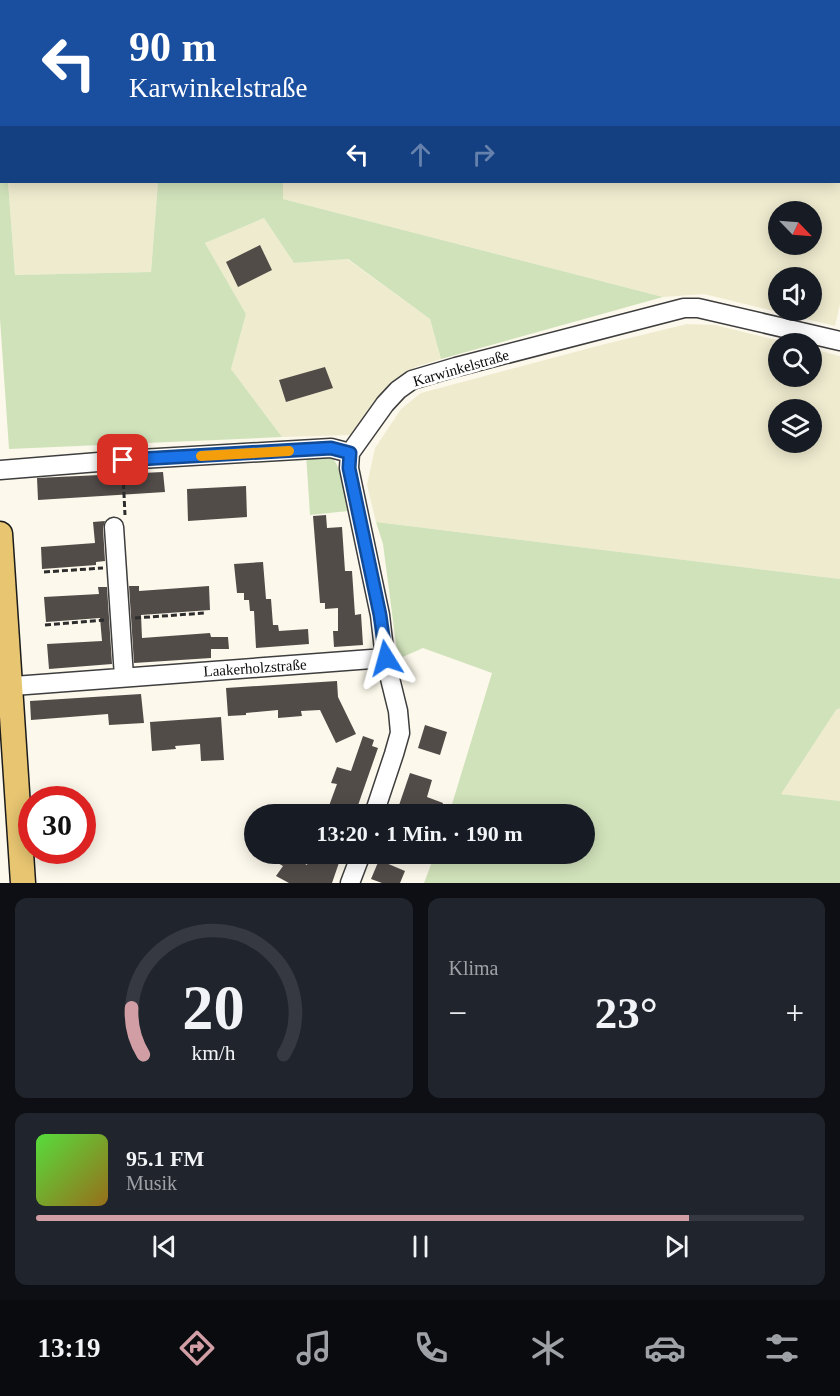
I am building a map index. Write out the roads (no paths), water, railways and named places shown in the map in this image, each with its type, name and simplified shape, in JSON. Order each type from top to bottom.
[{"type":"main road","points":[[0,534],[5,687],[23,883]]},
{"type":"street","name":"Karwinkelstraße","points":[[350,453],[385,404],[398,390],[412,380],[684,308],[698,308],[840,341]]},
{"type":"street","points":[[0,470],[123,460],[331,448],[350,453],[349,468],[380,615],[400,733],[377,804]]},
{"type":"street","points":[[114,527],[124,677]]},
{"type":"street","name":"Laakerholzstraße","points":[[5,687],[386,658]]},
{"type":"street","points":[[350,883],[357,864]]}]
